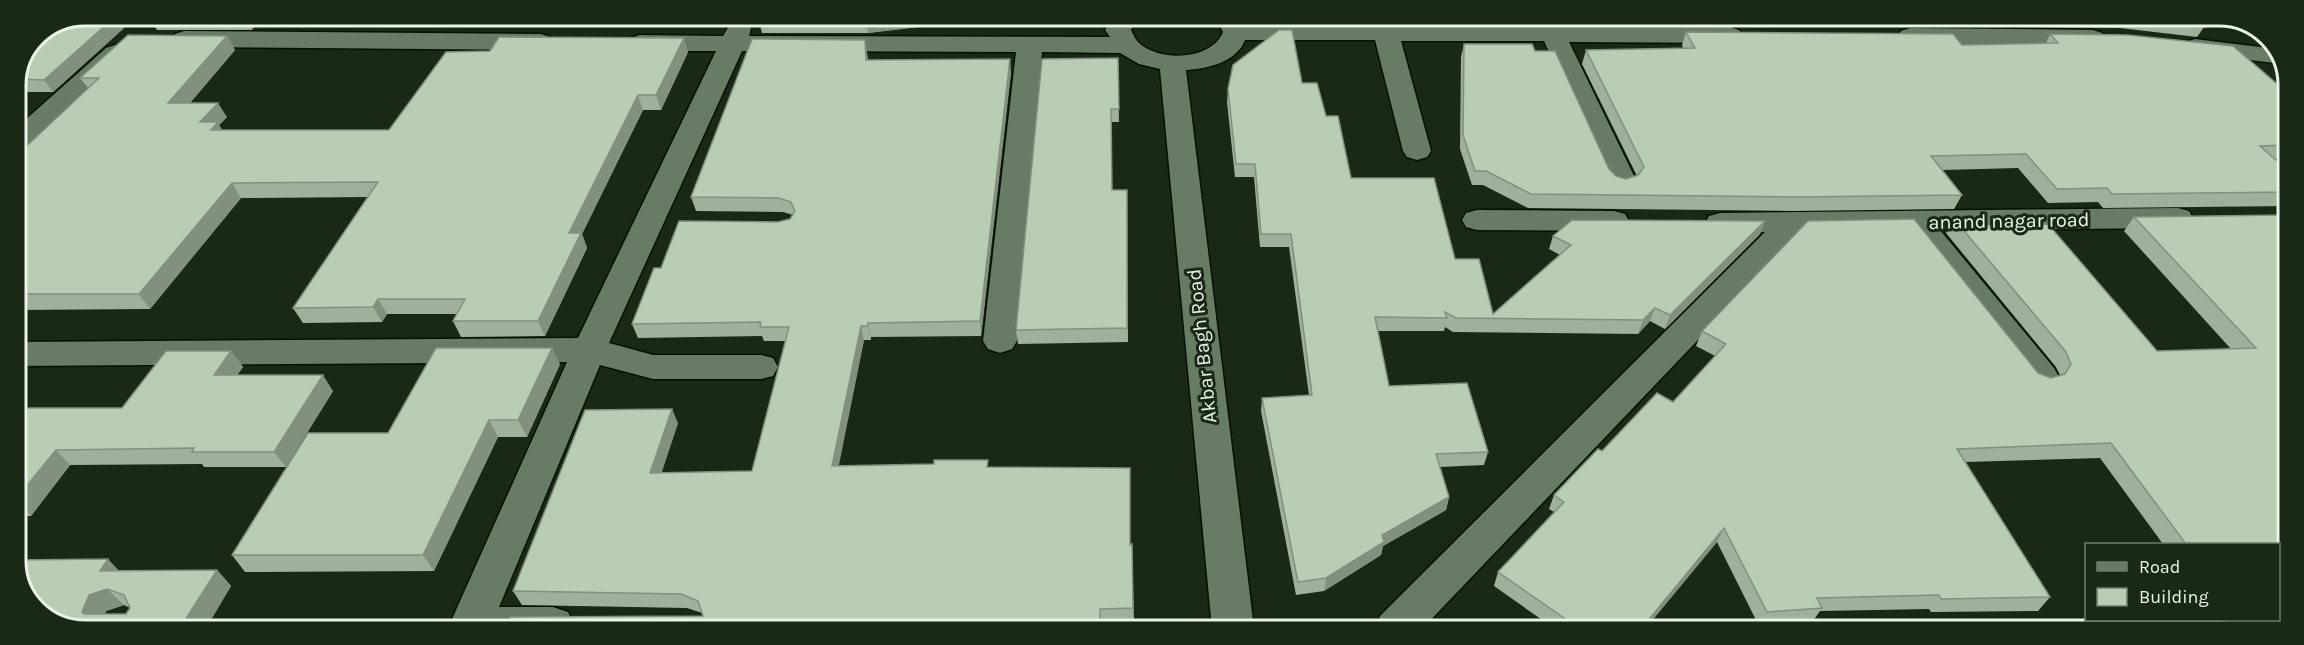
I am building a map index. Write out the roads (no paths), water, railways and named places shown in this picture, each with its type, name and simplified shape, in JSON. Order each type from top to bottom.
[{"type":"street","points":[[26,134],[144,26]]},
{"type":"street","points":[[614,43],[734,26]]},
{"type":"street","points":[[473,620],[589,350],[741,26]]},
{"type":"street","points":[[755,26],[1030,45],[1124,45]]},
{"type":"street","points":[[1121,26],[1118,30],[1124,45],[1140,56],[1172,63],[1210,59],[1224,52],[1234,43],[1232,26]]},
{"type":"street","points":[[1266,26],[1386,33],[1553,34],[1592,26]]},
{"type":"street","points":[[1613,26],[1755,35]]},
{"type":"street","points":[[1971,26],[1981,37]]},
{"type":"street","points":[[1386,33],[1417,151]]},
{"type":"street","points":[[1553,34],[1622,182]]},
{"type":"street","points":[[1886,36],[2120,38]]},
{"type":"street","points":[[130,39],[567,43]]},
{"type":"street","points":[[1000,341],[1030,45]]},
{"type":"street","points":[[2177,45],[2271,56]]},
{"type":"street","name":"Akbar Bagh Road","points":[[1172,63],[1232,620]]},
{"type":"street","name":"anand nagar road","points":[[1698,222],[2204,218]]},
{"type":"street","points":[[1477,220],[1640,222]]},
{"type":"street","points":[[1917,222],[2042,377]]},
{"type":"street","points":[[649,223],[682,223]]},
{"type":"street","points":[[1404,620],[1792,223]]},
{"type":"street","points":[[26,354],[589,350],[653,367],[761,367]]}]
